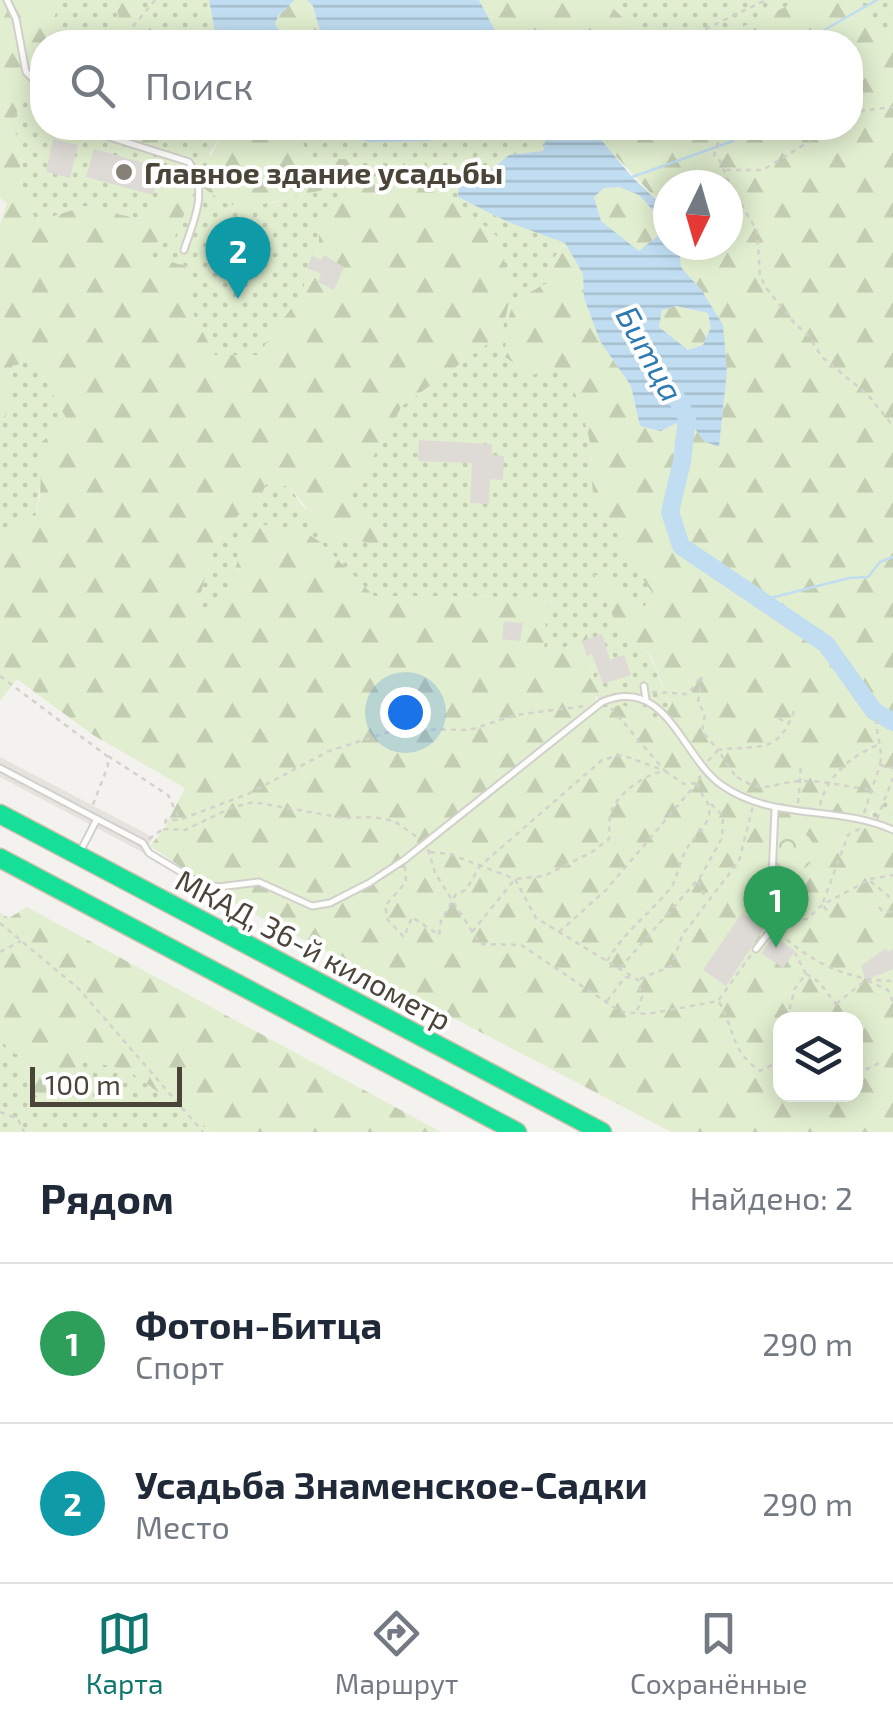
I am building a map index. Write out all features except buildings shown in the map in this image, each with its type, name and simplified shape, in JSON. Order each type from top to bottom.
[{"type":"highway","name":"МКАД, 36-й километр","points":[[0,814],[602,1132]]},
{"type":"highway","points":[[0,858],[518,1132]]},
{"type":"lane","points":[[6,0],[16,20],[30,76]]},
{"type":"lane","points":[[119,140],[189,162],[198,175],[202,196],[184,250]]},
{"type":"lane","points":[[0,768],[143,843],[149,853],[203,884],[218,887],[259,882],[312,906],[330,903],[404,860],[602,702],[646,693],[705,769],[723,786],[775,809],[875,821],[893,830]]},
{"type":"lane","points":[[387,712],[394,730]]},
{"type":"lane","points":[[756,949],[775,926],[770,900],[775,809]]},
{"type":"lane","points":[[78,856],[97,818]]},
{"type":"path","points":[[130,30],[154,0]]},
{"type":"path","points":[[708,30],[766,0]]},
{"type":"path","points":[[863,111],[893,108]]},
{"type":"path","points":[[719,140],[714,155],[724,170]]},
{"type":"path","points":[[743,170],[763,170],[811,140]]},
{"type":"path","points":[[743,204],[758,231],[760,276],[767,288],[822,357],[868,394],[893,426]]},
{"type":"path","points":[[0,676],[106,756],[168,795],[179,820]]},
{"type":"path","points":[[646,693],[688,694],[702,676],[698,702],[705,715],[702,731],[737,777],[752,787],[770,788],[800,781],[872,790]]},
{"type":"path","points":[[143,843],[165,829],[166,820],[179,820],[284,777],[330,751],[394,730],[470,730],[516,714],[602,702],[623,720],[665,771]]},
{"type":"path","points":[[718,750],[772,746],[796,706]]},
{"type":"path","points":[[779,718],[788,725]]},
{"type":"path","points":[[862,820],[882,758],[875,735],[877,719]]},
{"type":"path","points":[[819,812],[825,784],[860,752],[878,744]]},
{"type":"path","points":[[559,932],[606,890],[697,784],[718,750]]},
{"type":"path","points":[[404,860],[406,882],[387,902],[385,912],[390,924],[404,937],[412,918],[439,935],[441,920],[456,894],[466,890],[480,866],[602,760],[622,755],[665,771],[684,784],[697,784]]},
{"type":"path","points":[[97,818],[92,806],[108,766],[106,756]]},
{"type":"path","points":[[880,765],[893,768]]},
{"type":"path","points":[[797,809],[801,766]]},
{"type":"path","points":[[428,852],[450,854],[515,878],[544,876],[610,839],[610,810],[623,795],[656,772],[665,771]]},
{"type":"path","points":[[822,904],[848,835],[875,821],[893,778]]},
{"type":"path","points":[[619,969],[698,880],[722,838],[723,816],[697,784]]},
{"type":"path","points":[[236,796],[246,803]]},
{"type":"path","points":[[607,962],[617,944],[673,887],[688,846],[709,815],[706,798]]},
{"type":"path","points":[[754,802],[739,861],[683,934],[671,966],[638,980],[625,976],[606,1002],[621,1012],[636,1014],[718,1001],[756,949]]},
{"type":"path","points":[[893,874],[869,880],[822,904],[807,918],[775,926],[793,946],[830,968],[888,990],[893,1002]]},
{"type":"path","points":[[515,878],[536,918],[638,980],[642,997],[636,1014]]},
{"type":"path","points":[[471,934],[515,878]]},
{"type":"path","points":[[698,880],[707,900]]},
{"type":"path","points":[[869,880],[893,900]]},
{"type":"path","points":[[822,904],[827,910]]},
{"type":"path","points":[[879,907],[893,912]]},
{"type":"path","points":[[0,923],[79,989],[202,1132]]},
{"type":"path","points":[[0,952],[23,940]]},
{"type":"path","points":[[795,953],[806,974],[820,982],[836,1004]]},
{"type":"path","points":[[789,1012],[795,988],[806,974]]},
{"type":"path","points":[[834,1012],[836,1004],[866,980],[893,982]]},
{"type":"path","points":[[718,1001],[726,1013],[735,1046],[748,1062],[760,1071],[773,1064]]},
{"type":"path","points":[[863,1068],[883,1061]]},
{"type":"path","points":[[0,1112],[18,1119],[24,1132]]},
{"type":"green space","points":[[0,0],[61,0],[49,30],[30,30],[28,96],[11,127],[17,136],[23,196],[37,222],[84,206],[139,219],[158,209],[168,182],[188,184],[189,202],[175,237],[154,243],[143,254],[186,266],[189,306],[215,355],[259,355],[303,294],[307,268],[319,243],[319,226],[352,187],[419,157],[454,200],[500,239],[511,293],[500,342],[486,345],[402,406],[348,501],[387,529],[378,545],[352,539],[335,544],[290,487],[267,482],[255,503],[236,518],[218,541],[199,600],[208,618],[227,596],[250,520],[285,531],[302,530],[319,541],[374,596],[547,597],[544,649],[561,650],[587,634],[593,678],[605,687],[595,697],[599,708],[622,705],[656,719],[670,705],[651,656],[618,628],[594,574],[644,607],[652,592],[620,549],[621,533],[602,520],[595,506],[588,434],[569,375],[549,370],[532,375],[505,357],[509,317],[524,296],[549,282],[554,258],[565,243],[583,274],[584,298],[600,341],[631,386],[640,426],[661,431],[687,418],[704,441],[719,446],[727,371],[702,291],[681,267],[680,260],[743,260],[743,170],[653,170],[653,195],[600,140],[863,140],[863,30],[736,30],[800,0],[844,0],[893,39],[893,773],[870,814],[870,823],[893,837],[893,1132],[671,1132],[236,904],[150,846],[164,829],[185,788],[93,735],[17,679],[0,701],[0,534],[36,515],[42,442],[66,418],[35,360],[12,366],[9,406],[0,431],[0,224],[7,203],[0,198]]},
{"type":"green space","points":[[61,0],[113,0],[119,16],[106,30],[49,30]]},
{"type":"green space","points":[[113,0],[133,0],[135,12],[160,30],[106,30],[119,16]]},
{"type":"green space","points":[[133,0],[209,0],[215,30],[160,30],[135,12]]},
{"type":"green space","points":[[295,0],[307,0],[313,6],[320,30],[279,30],[275,24]]},
{"type":"green space","points":[[479,0],[605,0],[635,30],[495,30]]},
{"type":"green space","points":[[605,0],[800,0],[736,30],[635,30]]},
{"type":"green space","points":[[844,0],[893,0],[893,39]]},
{"type":"green space","points":[[30,76],[30,140],[133,140],[150,149],[162,140],[219,140],[209,154],[272,203],[310,192],[337,159],[315,166],[301,140],[545,140],[543,151],[509,155],[485,175],[459,181],[458,197],[508,222],[565,242],[554,258],[550,282],[524,296],[512,309],[505,356],[569,375],[588,434],[595,506],[602,520],[622,533],[621,549],[652,592],[645,607],[595,576],[618,628],[650,656],[670,706],[656,719],[622,705],[599,708],[586,634],[561,650],[544,649],[547,597],[374,596],[319,541],[302,530],[285,531],[250,521],[227,596],[208,619],[199,600],[214,551],[230,524],[255,503],[267,482],[290,487],[302,506],[352,539],[387,529],[347,501],[402,406],[486,345],[500,239],[454,200],[419,158],[352,187],[319,226],[319,243],[307,268],[303,294],[259,355],[215,355],[189,306],[186,266],[142,254],[154,243],[158,209],[139,219],[84,206],[37,222],[23,196],[17,136],[11,127],[28,96]]},
{"type":"green space","points":[[133,140],[162,140],[150,149]]},
{"type":"green space","points":[[219,140],[301,140],[315,166],[337,159],[366,160],[340,186],[247,208],[224,203],[197,183]]},
{"type":"green space","points":[[619,187],[639,195],[653,210],[653,240],[639,252],[601,221],[594,197],[604,188]]},
{"type":"green space","points":[[676,306],[708,313],[711,327],[703,345],[688,351],[659,327],[662,310]]},
{"type":"green space","points":[[35,360],[66,418],[42,473],[36,515],[0,534],[0,431],[9,406],[12,366]]},
{"type":"green space","points":[[893,773],[893,837],[870,823]]},
{"type":"green space","points":[[794,831],[808,837],[814,851],[808,865],[794,871],[780,865],[774,851],[780,837]]},
{"type":"green space","points":[[27,907],[441,1132],[213,1132],[129,1071],[79,1058],[69,1091],[48,1105],[29,1090],[20,1055],[10,1052],[0,1037],[0,913],[9,918]]},
{"type":"green space","points":[[0,1037],[10,1052],[20,1055],[29,1090],[69,1091],[79,1058],[129,1071],[213,1132],[0,1132]]},
{"type":"shaded area","points":[[0,757],[153,837],[144,853],[0,777]]},
{"type":"water","points":[[209,0],[295,0],[278,16],[275,24],[279,30],[215,30]]},
{"type":"water","points":[[307,0],[479,0],[495,30],[320,30],[313,6]]},
{"type":"water","points":[[360,140],[432,140],[430,141]]},
{"type":"water","points":[[545,140],[601,140],[653,197],[653,210],[639,195],[619,187],[604,188],[594,197],[601,221],[639,251],[653,240],[653,260],[680,260],[681,267],[723,325],[727,371],[719,447],[704,441],[687,418],[661,431],[640,426],[631,386],[600,341],[584,298],[583,274],[565,243],[508,222],[458,197],[459,181],[485,175],[509,155],[543,151]],"holes":[[[676,306],[708,313],[711,327],[703,345],[688,350],[659,327],[662,310]]]},
{"type":"waterway","points":[[824,30],[877,0]]},
{"type":"waterway","points":[[632,177],[734,140]]},
{"type":"waterway","name":"Битца","points":[[676,397],[687,418],[670,512],[681,546],[826,644],[874,711],[893,722]]},
{"type":"waterway","points":[[763,600],[849,578],[868,577],[880,562],[893,557]]},
{"type":"traffic: fast","points":[[0,814],[602,1132]]},
{"type":"traffic: fast","points":[[0,858],[517,1132]]},
{"type":"place","name":"Главное здание усадьбы","points":[[124,172]]},
{"type":"place","name":"Усадьба Знаменское-Садки","points":[[238,299]]},
{"type":"place","name":"Фотон-Битца","points":[[776,948]]}]
